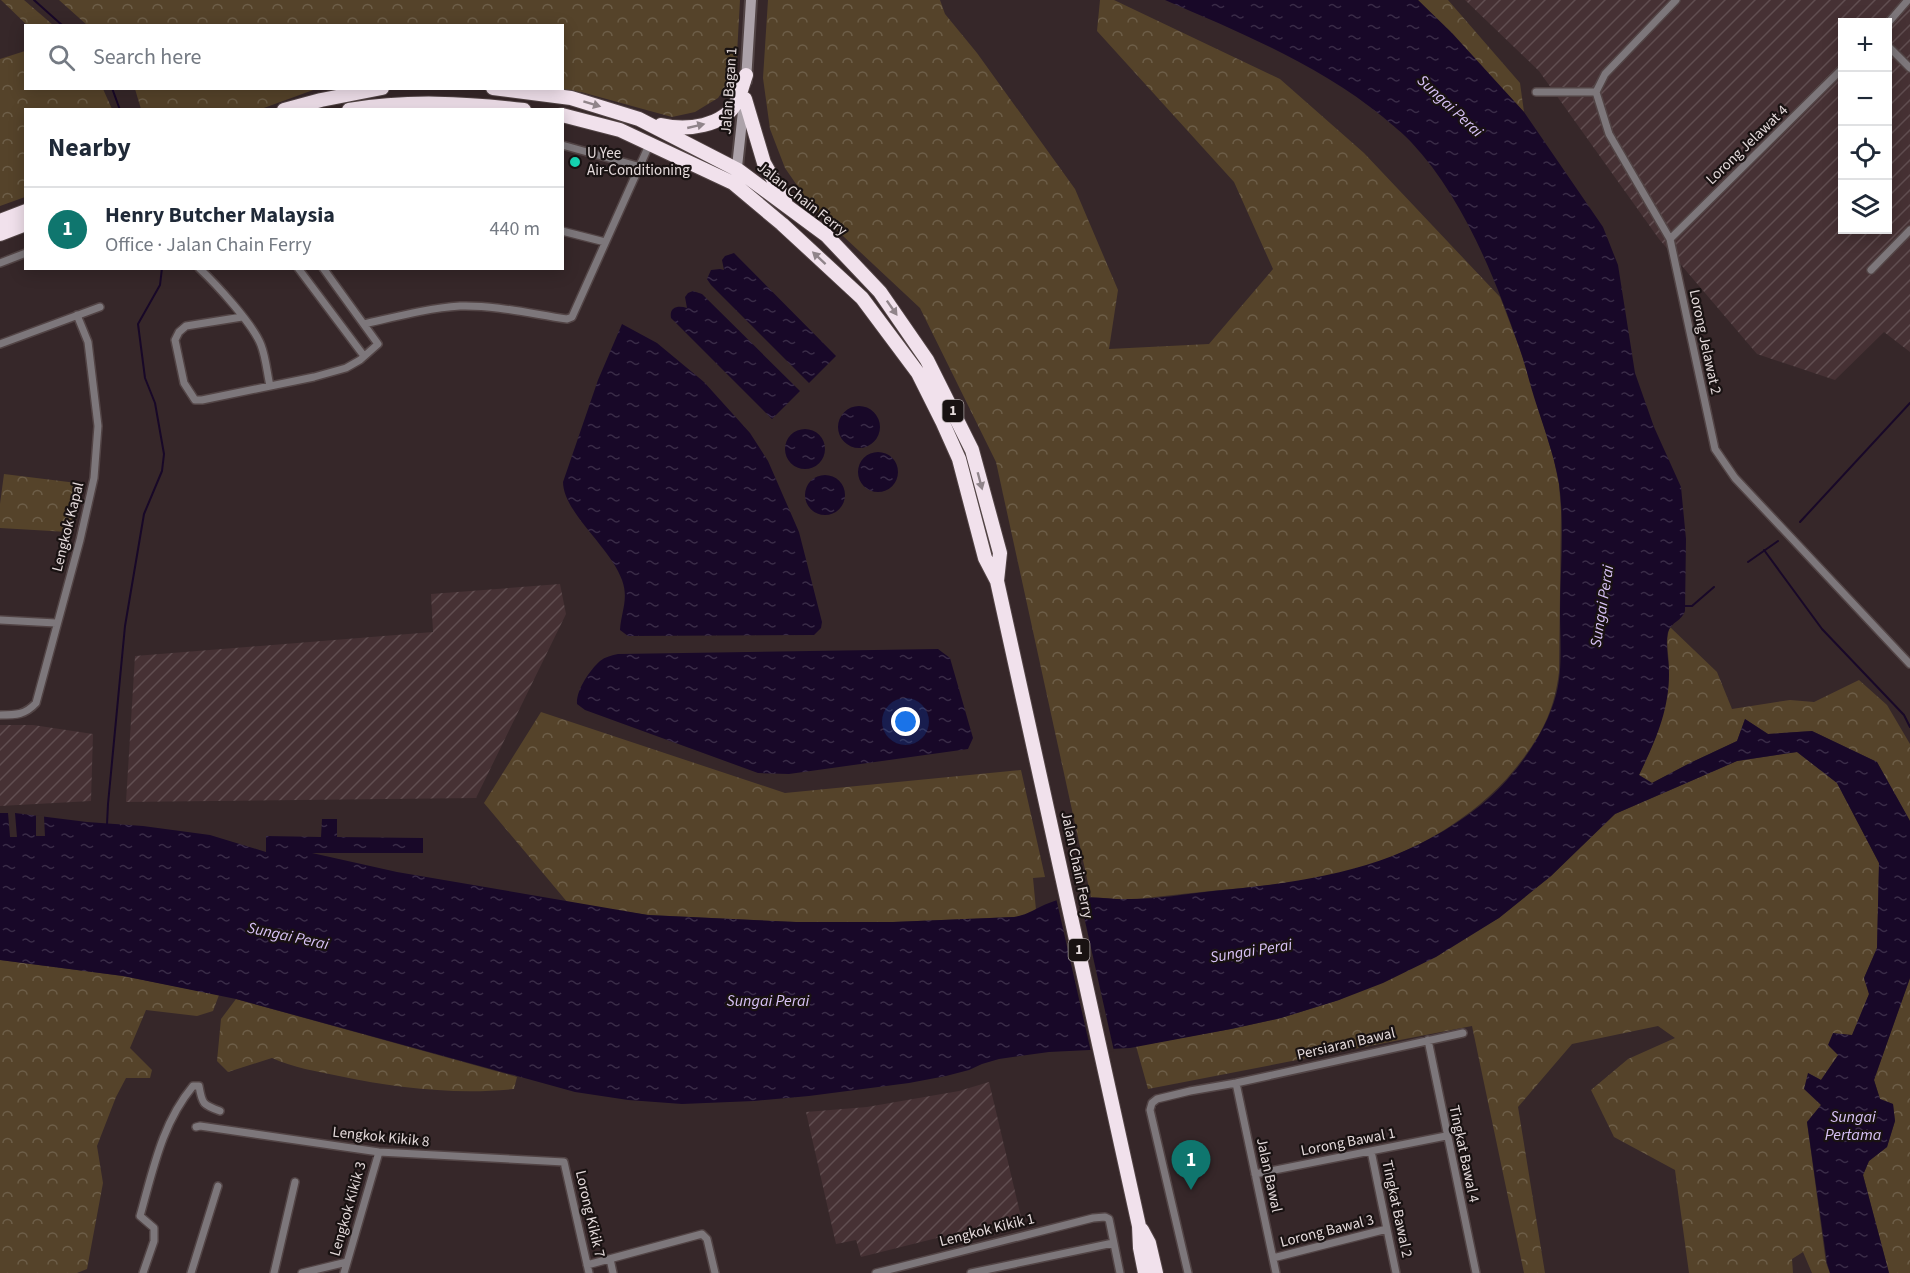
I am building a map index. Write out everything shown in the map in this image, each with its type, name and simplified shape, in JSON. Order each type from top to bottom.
[{"type":"highway","points":[[639,119],[676,129],[693,128],[714,121],[736,103],[746,75]]},
{"type":"highway","points":[[292,108],[370,90]]},
{"type":"highway","name":"Jalan Chain Ferry","points":[[509,90],[571,98],[639,119],[736,177],[787,204],[826,235],[880,292],[927,360],[972,450],[1000,553],[997,581]]},
{"type":"highway","points":[[745,99],[764,163],[787,204]]},
{"type":"highway","points":[[365,108],[406,103],[430,103],[497,108]]},
{"type":"highway","name":"Jalan Chain Ferry","points":[[564,115],[609,126],[736,177],[782,224],[862,298],[918,373],[959,459],[986,558],[997,581],[1139,1226],[1145,1273]]},
{"type":"highway","points":[[0,221],[24,212]]},
{"type":"highway","points":[[0,234],[24,225]]},
{"type":"highway","name":"Jalan Chain Ferry","points":[[1139,1226],[1149,1243],[1156,1273]]},
{"type":"street","name":"Jalan Bagan 1","points":[[736,177],[745,99],[751,0]]},
{"type":"street","points":[[1536,92],[1596,92],[1605,74],[1676,0]]},
{"type":"street","points":[[1892,18],[1908,0]]},
{"type":"street","points":[[1892,51],[1910,68]]},
{"type":"street","name":"Lorong Jelawat 4","points":[[1670,239],[1839,72]]},
{"type":"street","name":"Lorong Jelawat 2","points":[[1596,92],[1609,134],[1670,239],[1715,449],[1735,478],[1910,663]]},
{"type":"street","points":[[364,324],[417,312],[460,306],[488,307],[567,319],[572,317],[650,143]]},
{"type":"street","points":[[564,147],[641,167]]},
{"type":"street","points":[[1871,270],[1910,230]]},
{"type":"street","points":[[564,232],[605,242]]},
{"type":"street","points":[[0,263],[24,254]]},
{"type":"street","points":[[201,270],[242,317],[262,347],[270,386]]},
{"type":"street","points":[[300,270],[364,356]]},
{"type":"street","points":[[242,317],[186,326],[179,332],[175,340],[184,383],[195,400],[270,386],[346,368],[378,344],[324,270]]},
{"type":"street","points":[[0,344],[100,307]]},
{"type":"street","name":"Lengkok Kapal","points":[[0,715],[20,715],[29,711],[36,702],[56,623],[81,540],[93,483],[98,426],[88,342],[77,315]]},
{"type":"street","points":[[0,620],[56,623]]},
{"type":"street","name":"Persiaran Bawal","points":[[1236,1083],[1463,1033]]},
{"type":"street","name":"Tingkat Bawal 4","points":[[1428,1040],[1476,1273]]},
{"type":"street","points":[[1188,1273],[1150,1110],[1152,1103],[1157,1099],[1236,1083]]},
{"type":"street","name":"Jalan Bawal","points":[[1236,1083],[1276,1273]]},
{"type":"street","points":[[143,1273],[154,1241],[154,1228],[140,1216],[157,1155],[173,1113],[193,1086],[199,1086],[202,1101],[206,1107],[220,1112]]},
{"type":"street","name":"Lengkok Kikik 8","points":[[196,1127],[379,1152],[564,1162]]},
{"type":"street","name":"Lorong Bawal 1","points":[[1255,1174],[1446,1136]]},
{"type":"street","name":"Tingkat Bawal 2","points":[[1371,1151],[1396,1273]]},
{"type":"street","name":"Lengkok Kikik 3","points":[[344,1273],[379,1152]]},
{"type":"street","name":"Lorong Kikik 7","points":[[564,1162],[589,1273]]},
{"type":"street","points":[[274,1273],[295,1182]]},
{"type":"street","points":[[191,1273],[218,1186]]},
{"type":"street","name":"Lengkok Kikik 1","points":[[876,1273],[1093,1218],[1109,1219],[1113,1243]]},
{"type":"street","name":"Lorong Bawal 3","points":[[1273,1258],[1387,1229]]},
{"type":"street","points":[[587,1265],[702,1234],[707,1239],[715,1273]]},
{"type":"street","points":[[971,1273],[1113,1243],[1120,1273]]},
{"type":"street","points":[[610,1259],[613,1273]]},
{"type":"street","points":[[302,1273],[346,1262]]},
{"type":"shaded area","points":[[1465,0],[1910,0],[1910,352],[1884,332],[1835,380],[1757,354],[1659,239],[1539,71]]},
{"type":"shaded area","points":[[560,584],[566,614],[476,798],[126,802],[135,656],[433,632],[431,594]]},
{"type":"shaded area","points":[[0,725],[33,725],[93,734],[91,801],[0,806]]},
{"type":"shaded area","points":[[989,1082],[1021,1217],[861,1257],[856,1240],[836,1244],[806,1112],[867,1107],[959,1091]]},
{"type":"green space","points":[[1,0],[24,0],[52,24],[26,24]]},
{"type":"green space","points":[[59,0],[740,0],[736,72],[718,98],[695,112],[672,117],[581,92],[556,90],[564,90],[564,24],[86,24]]},
{"type":"green space","points":[[768,0],[940,0],[945,14],[977,53],[1075,189],[1118,290],[1109,349],[1209,344],[1273,269],[1234,182],[1097,31],[1100,0],[1114,0],[1280,79],[1364,153],[1500,297],[1520,349],[1553,456],[1559,484],[1561,511],[1557,687],[1549,713],[1538,736],[1498,788],[1480,804],[1439,833],[1395,856],[1349,871],[1277,884],[1129,900],[1091,897],[996,462],[920,308],[812,207],[785,168],[770,129],[763,78]]},
{"type":"green space","points":[[1418,0],[1448,0],[1520,83],[1524,112]]},
{"type":"green space","points":[[24,51],[24,90],[103,90],[112,108],[24,108],[24,197],[0,206],[0,59]]},
{"type":"green space","points":[[135,90],[313,90],[264,108],[141,108]]},
{"type":"green space","points":[[4,474],[85,484],[68,532],[0,528]]},
{"type":"green space","points":[[1670,627],[1717,672],[1732,709],[1790,700],[1814,702],[1859,680],[1887,705],[1910,744],[1910,821],[1877,762],[1812,731],[1768,734],[1745,719],[1737,741],[1652,783],[1639,775],[1655,738],[1666,700],[1669,673],[1667,638]]},
{"type":"green space","points":[[541,712],[785,793],[1021,770],[1045,877],[1033,878],[1036,910],[1014,917],[893,922],[796,922],[648,915],[568,903],[484,803]]},
{"type":"green space","points":[[1797,752],[1837,783],[1879,863],[1877,948],[1864,978],[1869,994],[1852,1036],[1821,1080],[1808,1073],[1821,1105],[1807,1122],[1826,1263],[1830,1273],[1812,1273],[1803,1252],[1792,1259],[1793,1273],[1689,1273],[1675,1170],[1614,1137],[1591,1090],[1628,1059],[1675,1038],[1658,1026],[1572,1044],[1518,1107],[1545,1273],[1524,1273],[1472,1026],[1148,1089],[1136,1046],[1281,1018],[1339,1000],[1499,918],[1551,876],[1615,814],[1737,761]]},
{"type":"green space","points":[[0,960],[123,976],[219,995],[213,1011],[197,1016],[146,1010],[130,1048],[152,1070],[150,1078],[126,1078],[97,1146],[103,1183],[87,1269],[77,1273],[0,1273]]},
{"type":"green space","points":[[1910,978],[1910,1273],[1889,1273],[1863,1175],[1869,1161],[1887,1147],[1895,1121],[1893,1104],[1880,1099],[1874,1080]]},
{"type":"green space","points":[[236,999],[517,1077],[514,1089],[448,1091],[404,1087],[313,1071],[272,1058],[228,1072],[217,1061],[221,1019]]},
{"type":"water","points":[[1165,0],[1418,0],[1452,33],[1524,112],[1603,227],[1618,265],[1635,373],[1654,427],[1681,487],[1686,539],[1685,611],[1668,632],[1667,701],[1656,738],[1639,775],[1652,783],[1737,741],[1745,719],[1768,734],[1812,731],[1877,762],[1910,821],[1910,978],[1874,1080],[1880,1099],[1893,1104],[1895,1121],[1887,1147],[1869,1161],[1863,1175],[1889,1273],[1830,1273],[1807,1122],[1821,1105],[1804,1089],[1808,1073],[1821,1080],[1838,1055],[1828,1045],[1833,1033],[1852,1035],[1869,994],[1864,978],[1877,948],[1879,863],[1837,783],[1797,752],[1737,761],[1615,814],[1551,876],[1499,918],[1436,957],[1383,983],[1339,1000],[1281,1018],[1130,1048],[1049,1052],[999,1059],[946,1076],[809,1096],[682,1104],[628,1100],[575,1092],[236,999],[123,976],[0,960],[0,813],[143,826],[210,835],[266,852],[266,836],[321,837],[322,819],[337,819],[337,837],[423,838],[423,853],[312,853],[397,872],[648,915],[796,922],[893,922],[1014,917],[1063,899],[1151,898],[1320,877],[1387,858],[1419,844],[1450,827],[1481,805],[1516,769],[1545,725],[1556,695],[1560,664],[1562,532],[1559,484],[1510,320],[1488,266],[1461,212],[1429,163],[1401,132],[1358,98],[1305,65]]},
{"type":"water","points":[[734,253],[836,356],[809,383],[707,279],[711,270],[724,270],[722,260],[725,256]]},
{"type":"water","points":[[693,291],[702,294],[800,391],[772,419],[671,318],[673,309],[687,308],[685,297]]},
{"type":"water","points":[[622,324],[657,343],[704,382],[750,433],[768,461],[799,532],[822,622],[821,628],[814,635],[628,636],[620,630],[625,599],[622,580],[608,555],[571,505],[565,494],[563,482],[598,380]]},
{"type":"water","points":[[859,406],[874,412],[880,427],[874,442],[859,448],[844,442],[838,427],[844,412]]},
{"type":"water","points":[[805,429],[813,430],[819,435],[824,441],[824,457],[819,463],[813,468],[805,469],[797,468],[791,463],[786,457],[785,449],[786,441],[791,435],[797,430]]},
{"type":"water","points":[[878,452],[886,453],[892,458],[897,464],[897,480],[892,486],[886,491],[878,492],[870,491],[864,486],[859,480],[858,472],[859,464],[864,458],[870,453]]},
{"type":"water","points":[[825,475],[833,476],[839,481],[844,487],[844,503],[839,509],[833,514],[825,515],[817,514],[811,509],[806,503],[805,495],[806,487],[811,481],[817,476]]},
{"type":"water","points":[[938,649],[950,658],[973,738],[968,749],[789,774],[758,773],[585,710],[577,704],[581,687],[592,670],[602,660],[618,654]]},
{"type":"pier","points":[[8,813],[15,813],[17,837],[10,837]]},
{"type":"pier","points":[[36,815],[44,816],[45,836],[36,836]]},
{"type":"pier","points":[[1079,894],[1114,1051],[1091,1052],[1056,898]]},
{"type":"waterway","points":[[34,0],[61,24]]},
{"type":"waterway","points":[[113,90],[119,108]]},
{"type":"waterway","points":[[107,824],[125,626],[144,514],[162,471],[164,454],[155,403],[145,378],[138,324],[160,285],[162,270]]},
{"type":"waterway","points":[[1800,522],[1910,403]]},
{"type":"waterway","points":[[1748,562],[1778,541]]},
{"type":"waterway","points":[[1764,550],[1822,629],[1904,715],[1910,727]]},
{"type":"waterway","points":[[1685,606],[1692,606],[1714,587]]},
{"type":"place","name":"U Yee Air-Conditioning","points":[[575,162]]},
{"type":"place","name":"Henry Butcher Malaysia","points":[[1191,1190]]},
{"type":"water label","name":"Sungai Perai","points":[[1450,106]]},
{"type":"water label","name":"Sungai Perai","points":[[1602,606]]},
{"type":"water label","name":"Sungai Perai","points":[[288,936]]},
{"type":"water label","name":"Sungai Perai","points":[[1251,951]]},
{"type":"water label","name":"Sungai Perai","points":[[768,1001]]},
{"type":"water label","name":"Sungai Pertama","points":[[1853,1126]]}]
